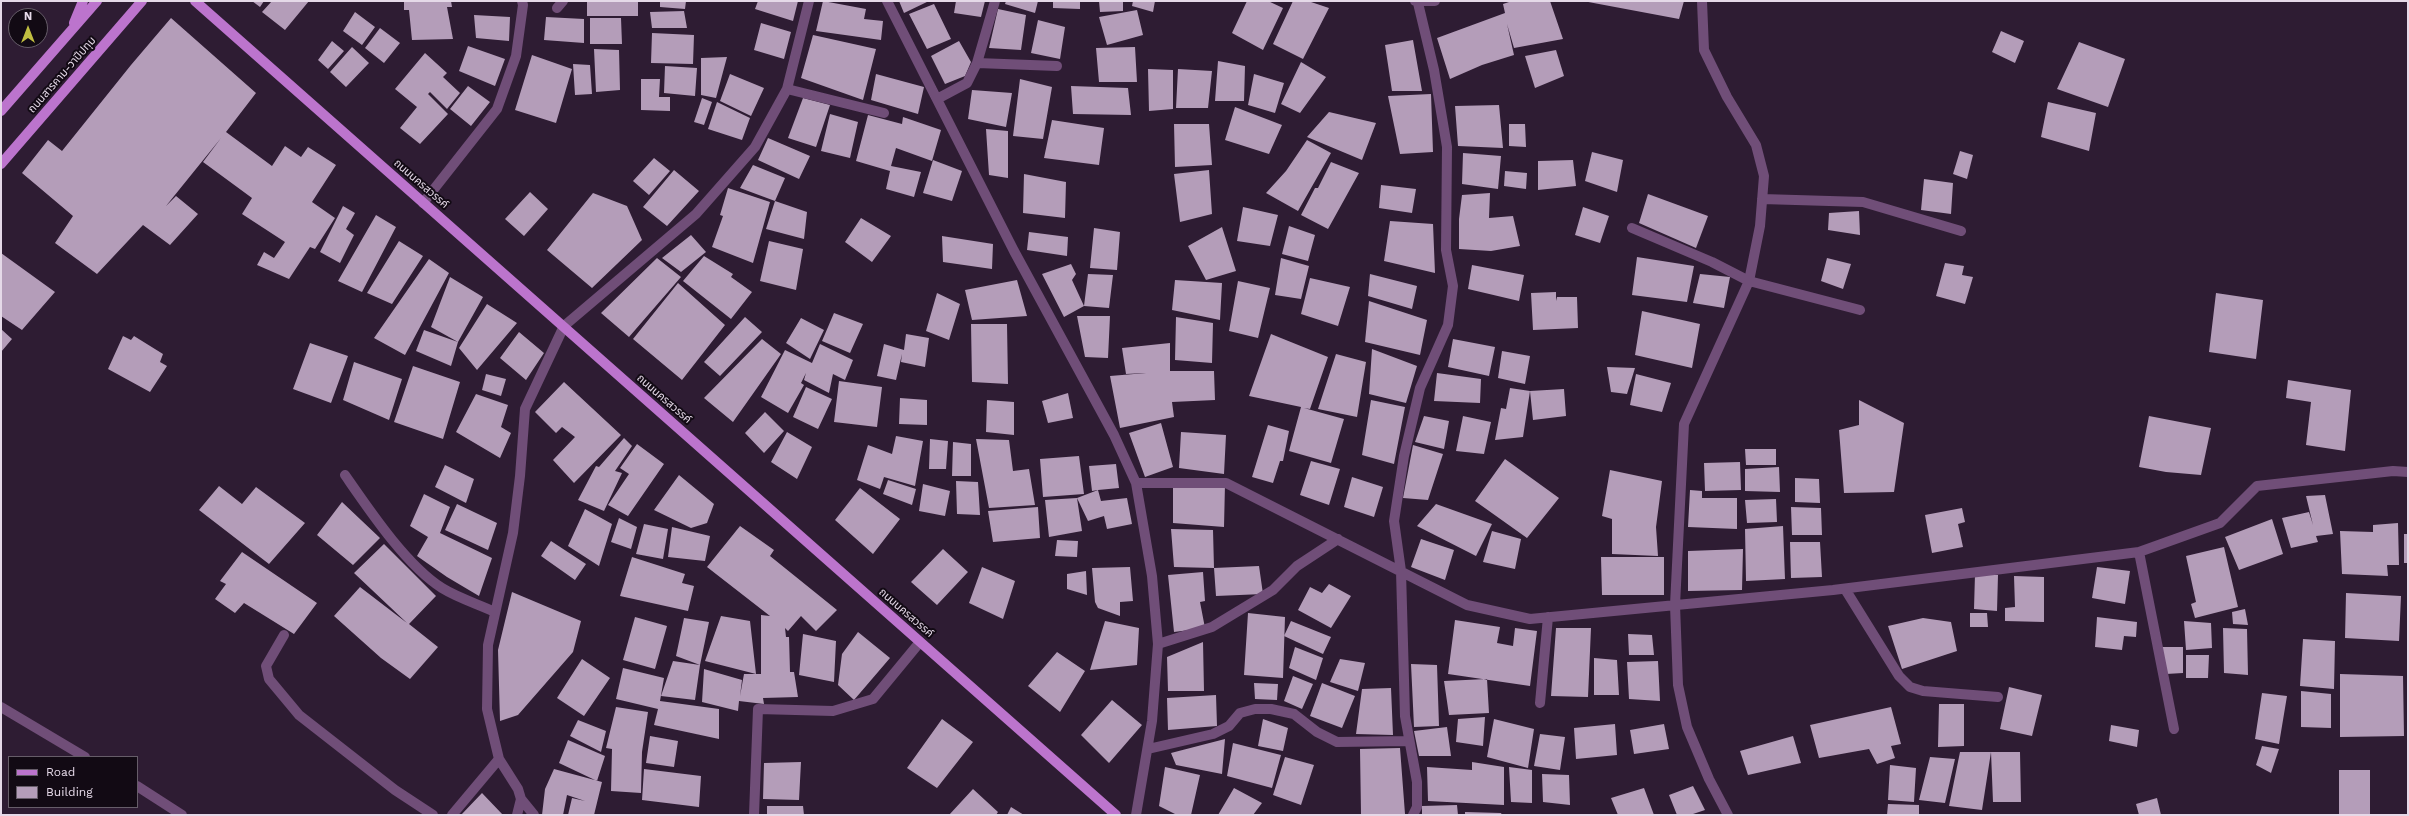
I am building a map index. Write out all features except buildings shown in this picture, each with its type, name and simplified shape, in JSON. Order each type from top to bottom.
[{"type":"main road","points":[[71,31],[83,1]]},
{"type":"main road","name":"ถนนสารคาม-วาปีปทุม","points":[[1,111],[97,1]]},
{"type":"main road","name":"ถนนสารคาม-วาปีปทุม","points":[[1,164],[142,1]]},
{"type":"main road","name":"ถนนนครสวรรค์","points":[[195,1],[1116,815]]},
{"type":"street","points":[[423,203],[497,109],[516,56],[523,5],[522,1]]},
{"type":"street","points":[[517,815],[520,799],[518,789],[499,759],[487,709],[488,645],[513,533],[520,476],[525,409],[564,326],[696,214],[755,147],[787,89],[809,1]]},
{"type":"street","points":[[887,1],[1014,251],[1114,435],[1136,483],[1152,576],[1158,644],[1152,721],[1136,815]]},
{"type":"street","points":[[937,99],[967,83],[977,63],[995,1]]},
{"type":"street","points":[[1413,815],[1417,806],[1417,782],[1405,716],[1401,571],[1394,521],[1404,456],[1420,388],[1448,325],[1453,286],[1446,250],[1447,147],[1434,70],[1416,2],[1435,1]]},
{"type":"street","points":[[1702,1],[1704,50],[1727,97],[1756,145],[1764,176],[1760,226],[1749,281],[1684,424],[1675,605],[1678,685],[1687,727],[1709,778],[1728,815]]},
{"type":"street","points":[[977,63],[1057,66]]},
{"type":"street","points":[[787,89],[884,113]]},
{"type":"street","points":[[1762,199],[1863,202],[1961,231]]},
{"type":"street","points":[[1632,228],[1712,262],[1749,281],[1860,310]]},
{"type":"street","points":[[1136,483],[1226,483],[1467,605],[1530,619],[1845,589],[2138,552],[2220,523],[2257,486],[2392,471],[2408,472]]},
{"type":"street","points":[[345,476],[381,525],[410,559],[442,588],[495,612]]},
{"type":"street","points":[[1158,644],[1212,627],[1274,590],[1297,566],[1338,539]]},
{"type":"street","points":[[2138,552],[2174,729]]},
{"type":"street","points":[[1845,589],[1899,676],[1910,687],[1923,691],[1998,697]]},
{"type":"street","points":[[1540,704],[1548,617]]},
{"type":"street","points":[[284,635],[266,666],[269,679],[300,715],[395,790],[433,815]]},
{"type":"street","points":[[754,815],[758,709],[833,711],[873,699],[920,642]]},
{"type":"street","points":[[1,707],[83,756]]},
{"type":"street","points":[[1148,749],[1213,734],[1229,726],[1240,713],[1255,709],[1271,709],[1294,714],[1317,732],[1337,742],[1409,741]]},
{"type":"street","points":[[452,815],[499,759]]},
{"type":"street","points":[[138,786],[155,795],[182,815]]},
{"type":"street","points":[[520,799],[534,815]]}]
